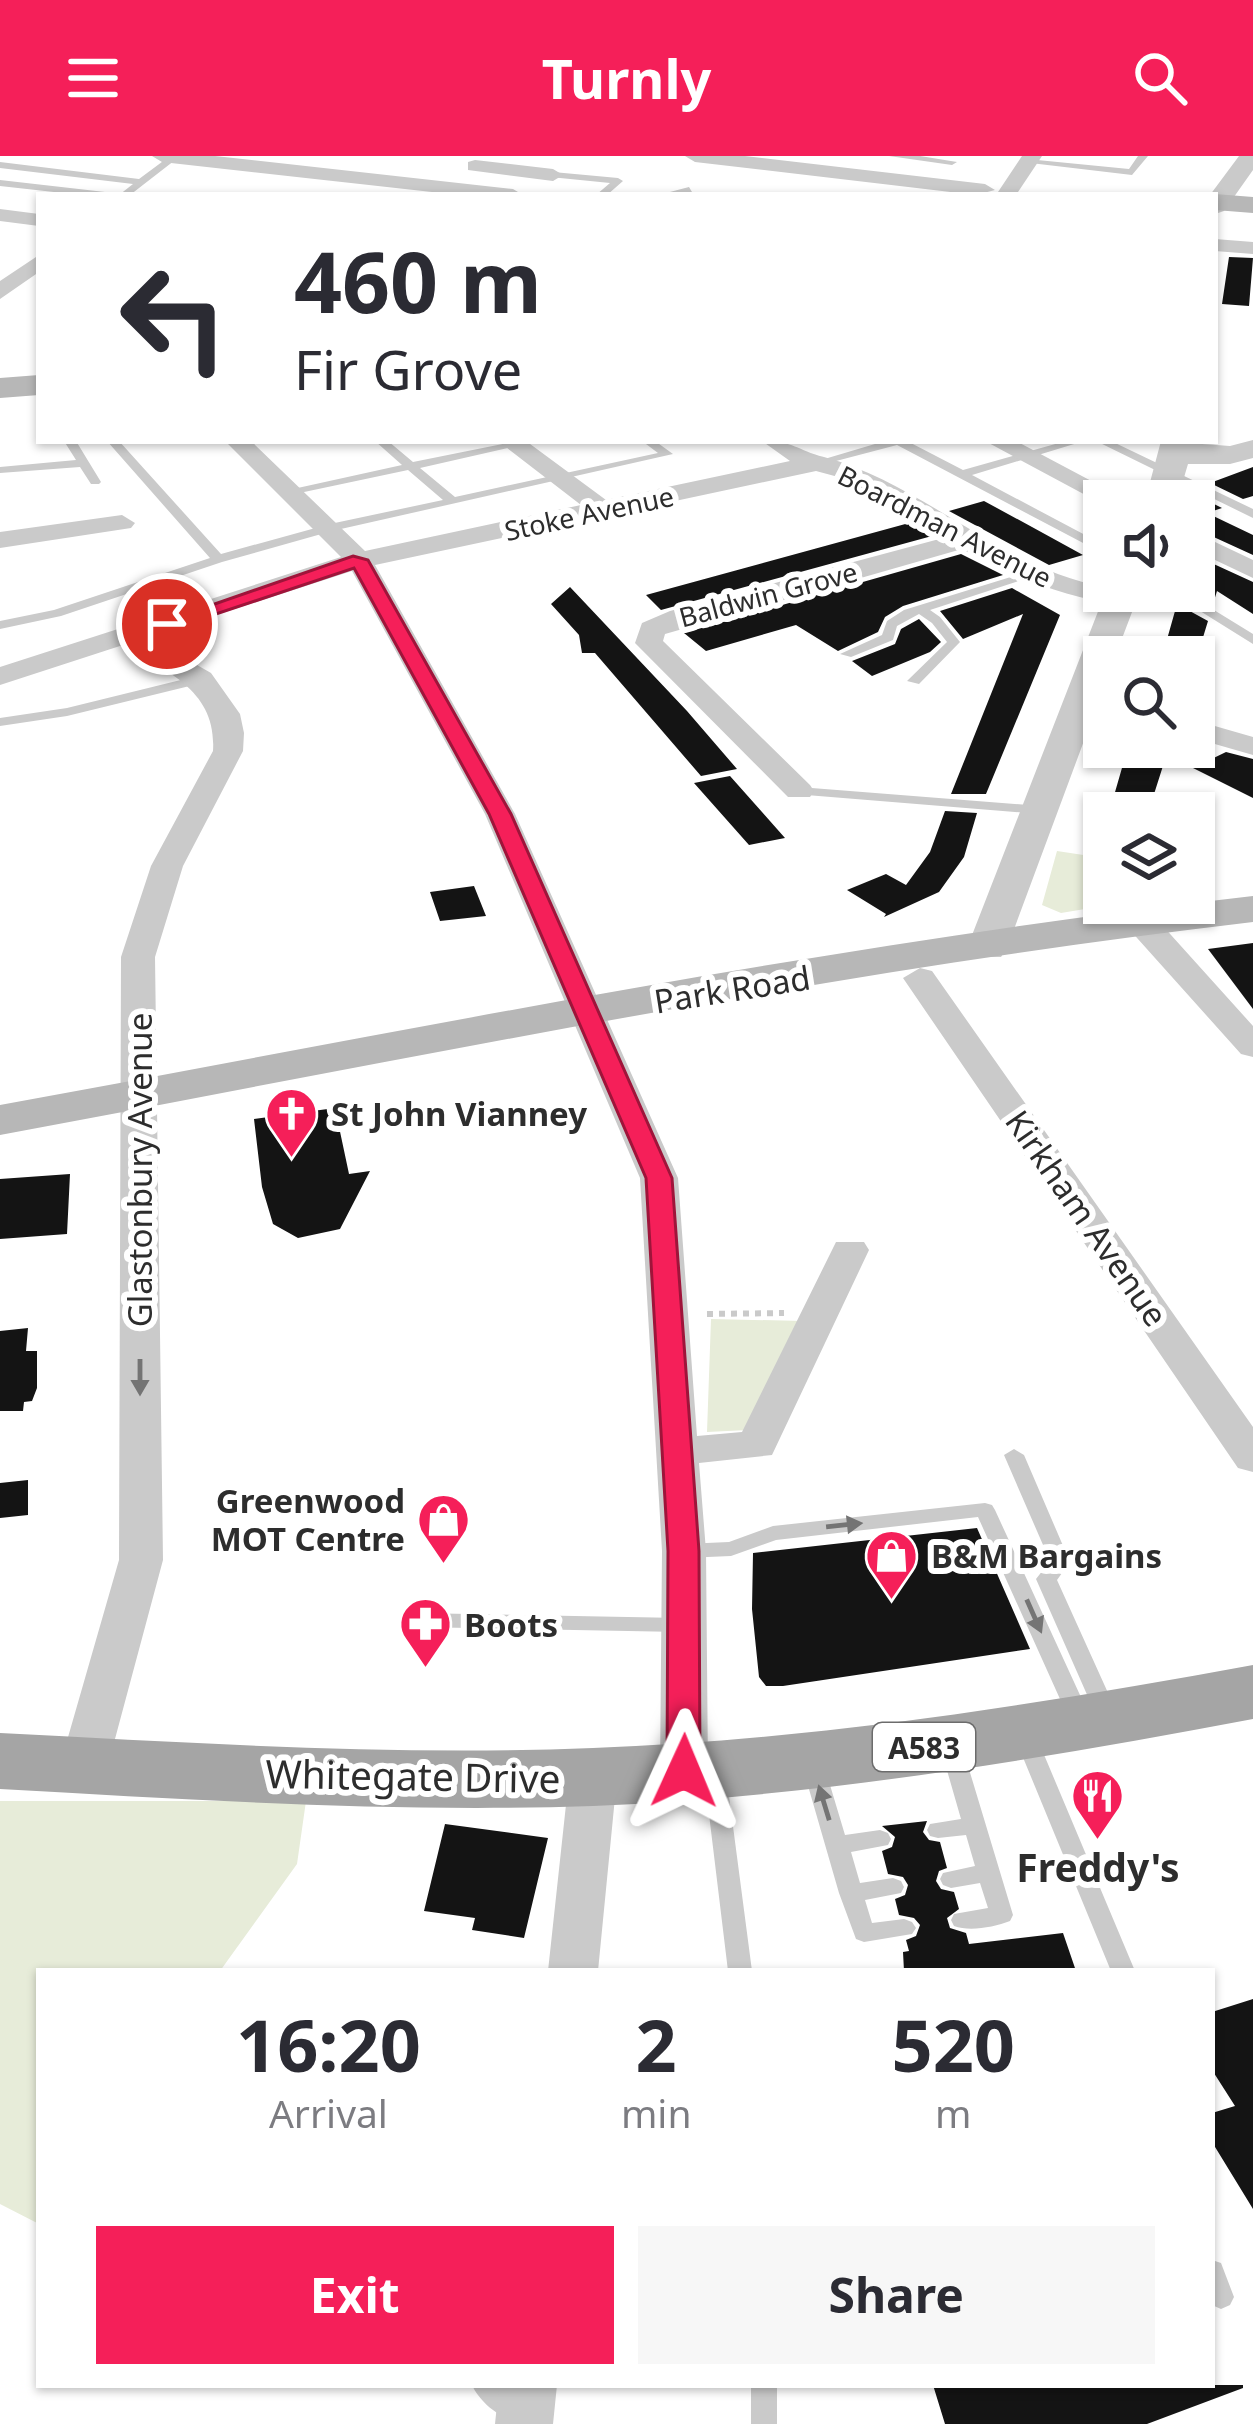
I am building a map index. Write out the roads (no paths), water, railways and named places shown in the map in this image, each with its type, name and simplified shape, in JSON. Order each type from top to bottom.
[{"type":"main road","points":[[1218,203],[1253,206]]},
{"type":"main road","points":[[0,388],[36,385]]},
{"type":"main road","name":"Park Road","points":[[1215,913],[1253,909]]},
{"type":"main road","name":"Park Road","points":[[0,1120],[587,1013],[1129,924]]},
{"type":"main road","name":"Whitegate Drive","points":[[0,1761],[302,1776],[593,1777],[812,1761],[1072,1725],[1253,1692]]},
{"type":"street","points":[[162,156],[287,165],[461,192]]},
{"type":"street","points":[[533,192],[573,156]]},
{"type":"street","points":[[700,156],[995,192],[1030,159]]},
{"type":"street","points":[[1218,200],[1251,156]]},
{"type":"street","points":[[444,163],[553,175]]},
{"type":"street","points":[[260,190],[287,165]]},
{"type":"street","points":[[318,192],[337,176]]},
{"type":"street","points":[[0,215],[36,220]]},
{"type":"street","points":[[1218,245],[1253,248]]},
{"type":"street","points":[[0,292],[36,263]]},
{"type":"street","points":[[243,444],[359,560],[500,814],[659,1178],[699,1770]]},
{"type":"street","points":[[522,444],[605,511]]},
{"type":"street","name":"Boardman Avenue","points":[[781,444],[817,463],[847,470],[965,540],[1083,592]]},
{"type":"street","points":[[1003,444],[1083,484]]},
{"type":"street","points":[[1171,468],[1253,448]]},
{"type":"street","name":"Stoke Avenue","points":[[0,674],[359,560],[817,463]]},
{"type":"street","points":[[0,541],[128,534],[100,487]]},
{"type":"street","name":"Baldwin Grove","points":[[799,791],[649,644],[652,629],[680,617],[965,540]]},
{"type":"street","points":[[1215,551],[1253,570]]},
{"type":"street","points":[[128,637],[201,680]]},
{"type":"street","name":"Glastonbury Avenue","points":[[84,1765],[141,1560],[138,957],[167,866],[229,751],[224,714],[201,680]]},
{"type":"street","points":[[987,948],[1042,810],[1083,727]]},
{"type":"street","points":[[1215,735],[1253,746]]},
{"type":"street","points":[[1143,924],[1248,1036]]},
{"type":"street","name":"Kirkham Avenue","points":[[920,978],[1253,1458]]},
{"type":"street","points":[[678,1451],[757,1445],[850,1250]]},
{"type":"street","points":[[573,1968],[593,1777]]},
{"type":"lane","points":[[893,156],[955,159]]},
{"type":"lane","points":[[1030,159],[1132,172],[1143,156]]},
{"type":"lane","points":[[128,192],[174,158]]},
{"type":"lane","points":[[928,186],[955,159]]},
{"type":"lane","points":[[0,165],[142,182]]},
{"type":"lane","points":[[553,175],[618,181],[605,192]]},
{"type":"lane","points":[[0,183],[79,192]]},
{"type":"lane","points":[[680,192],[688,190]]},
{"type":"lane","points":[[72,444],[100,487]]},
{"type":"lane","points":[[116,444],[218,559]]},
{"type":"lane","points":[[385,444],[452,501]]},
{"type":"lane","points":[[290,491],[511,444]]},
{"type":"lane","points":[[0,625],[57,613],[218,559],[330,528],[668,454],[653,444]]},
{"type":"lane","points":[[817,463],[887,444]]},
{"type":"lane","points":[[904,444],[1083,539]]},
{"type":"lane","points":[[963,474],[1066,444]]},
{"type":"lane","points":[[1110,444],[1171,468],[1253,514]]},
{"type":"lane","points":[[0,470],[83,463]]},
{"type":"lane","points":[[846,654],[885,639],[891,623],[920,609],[1034,574]]},
{"type":"lane","points":[[914,681],[954,643],[920,609]]},
{"type":"lane","points":[[1208,612],[1253,640]]},
{"type":"lane","points":[[0,722],[67,712],[201,680]]},
{"type":"lane","points":[[799,791],[1042,810]]},
{"type":"lane","points":[[1014,1455],[1060,1562],[1046,1579],[1122,1968]]},
{"type":"lane","points":[[684,1551],[730,1549],[773,1533],[985,1510],[1072,1725]]},
{"type":"lane","points":[[416,1620],[686,1626]]},
{"type":"lane","points":[[950,1743],[1001,1915],[962,1920]]},
{"type":"lane","points":[[812,1761],[864,1933],[904,1928]]},
{"type":"lane","points":[[699,1770],[739,1968]]},
{"type":"lane","points":[[938,1830],[976,1825]]},
{"type":"lane","points":[[837,1845],[880,1839]]},
{"type":"lane","points":[[951,1879],[988,1873]]},
{"type":"lane","points":[[850,1892],[893,1887]]},
{"type":"lane","points":[[764,2388],[764,2424]]},
{"type":"place","name":"St John Vianney","points":[[292,1159]]},
{"type":"place","name":"Greenwood MOT Centre","points":[[444,1565]]},
{"type":"place","name":"B&M Bargains","points":[[892,1601]]},
{"type":"place","name":"Boots","points":[[425,1670]]},
{"type":"place","name":"Freddy's","points":[[1098,1842]]}]
